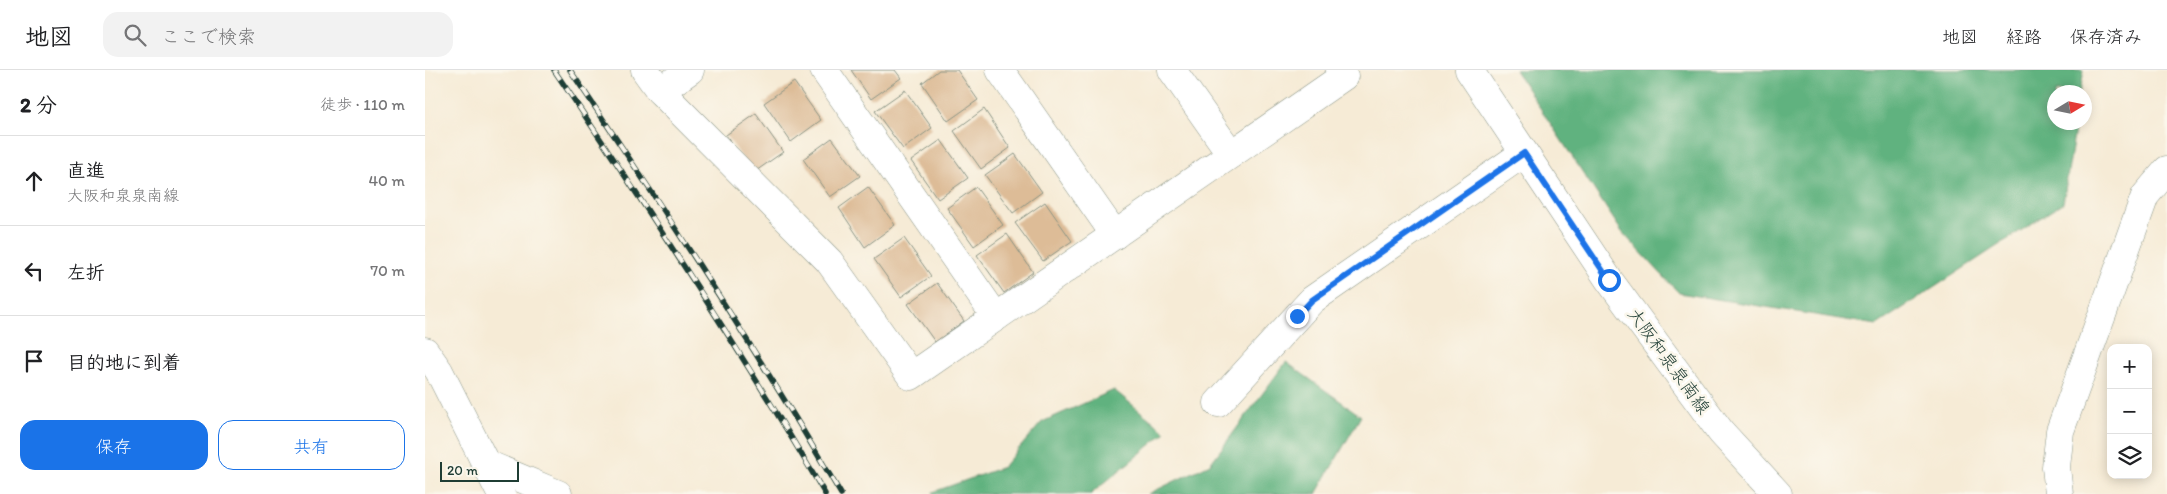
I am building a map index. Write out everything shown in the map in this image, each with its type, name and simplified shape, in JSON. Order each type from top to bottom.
[{"type":"street","points":[[690,70],[653,81],[829,261],[911,376],[1344,76],[1339,70]]},
{"type":"street","points":[[824,70],[996,317]]},
{"type":"street","points":[[1000,70],[1115,235]]},
{"type":"street","points":[[1172,70],[1231,154]]},
{"type":"street","name":"大阪和泉泉南線","points":[[1469,70],[1609,280],[1721,432],[1778,494]]},
{"type":"street","points":[[1218,403],[1312,300],[1524,153]]},
{"type":"street","points":[[2059,494],[2056,468],[2060,431],[2145,196],[2167,170]]},
{"type":"street","points":[[425,352],[439,372],[501,494]]},
{"type":"street","points":[[487,464],[558,494]]},
{"type":"green space","points":[[1515,70],[2084,70],[2081,85],[2047,85],[2047,130],[2075,130],[2063,203],[1877,325],[1679,293],[1622,232]]},
{"type":"green space","points":[[1286,362],[1361,416],[1316,494],[1148,494],[1210,464]]},
{"type":"green space","points":[[1114,390],[1166,432],[1091,494],[933,494],[933,492],[1003,467],[1042,422]]},
{"type":"building","points":[[851,70],[895,70],[901,78],[871,99]]},
{"type":"building","points":[[939,70],[957,70],[978,100],[948,121],[922,83]]},
{"type":"building","points":[[794,82],[821,120],[791,142],[764,103]]},
{"type":"building","points":[[905,90],[932,128],[903,149],[875,111]]},
{"type":"building","points":[[984,109],[1010,148],[981,169],[954,131]]},
{"type":"building","points":[[756,114],[783,152],[753,173],[726,135]]},
{"type":"building","points":[[832,138],[860,176],[830,197],[803,159]]},
{"type":"building","points":[[941,140],[968,178],[938,199],[911,161]]},
{"type":"building","points":[[1015,154],[1042,192],[1013,213],[985,175]]},
{"type":"building","points":[[868,187],[895,225],[865,247],[839,208]]},
{"type":"building","points":[[976,187],[1003,225],[974,246],[947,208]]},
{"type":"building","points":[[1045,202],[1072,241],[1043,261],[1015,223]]},
{"type":"building","points":[[1007,234],[1033,272],[1004,293],[977,255]]},
{"type":"building","points":[[904,238],[931,276],[901,297],[874,259]]},
{"type":"building","points":[[937,283],[964,321],[935,342],[908,304]]},
{"type":"railway","points":[[554,70],[693,280],[825,494]]},
{"type":"railway","points":[[570,70],[709,280],[841,494]]},
{"type":"route","points":[[1297,316],[1312,300],[1524,153],[1609,280]]}]
